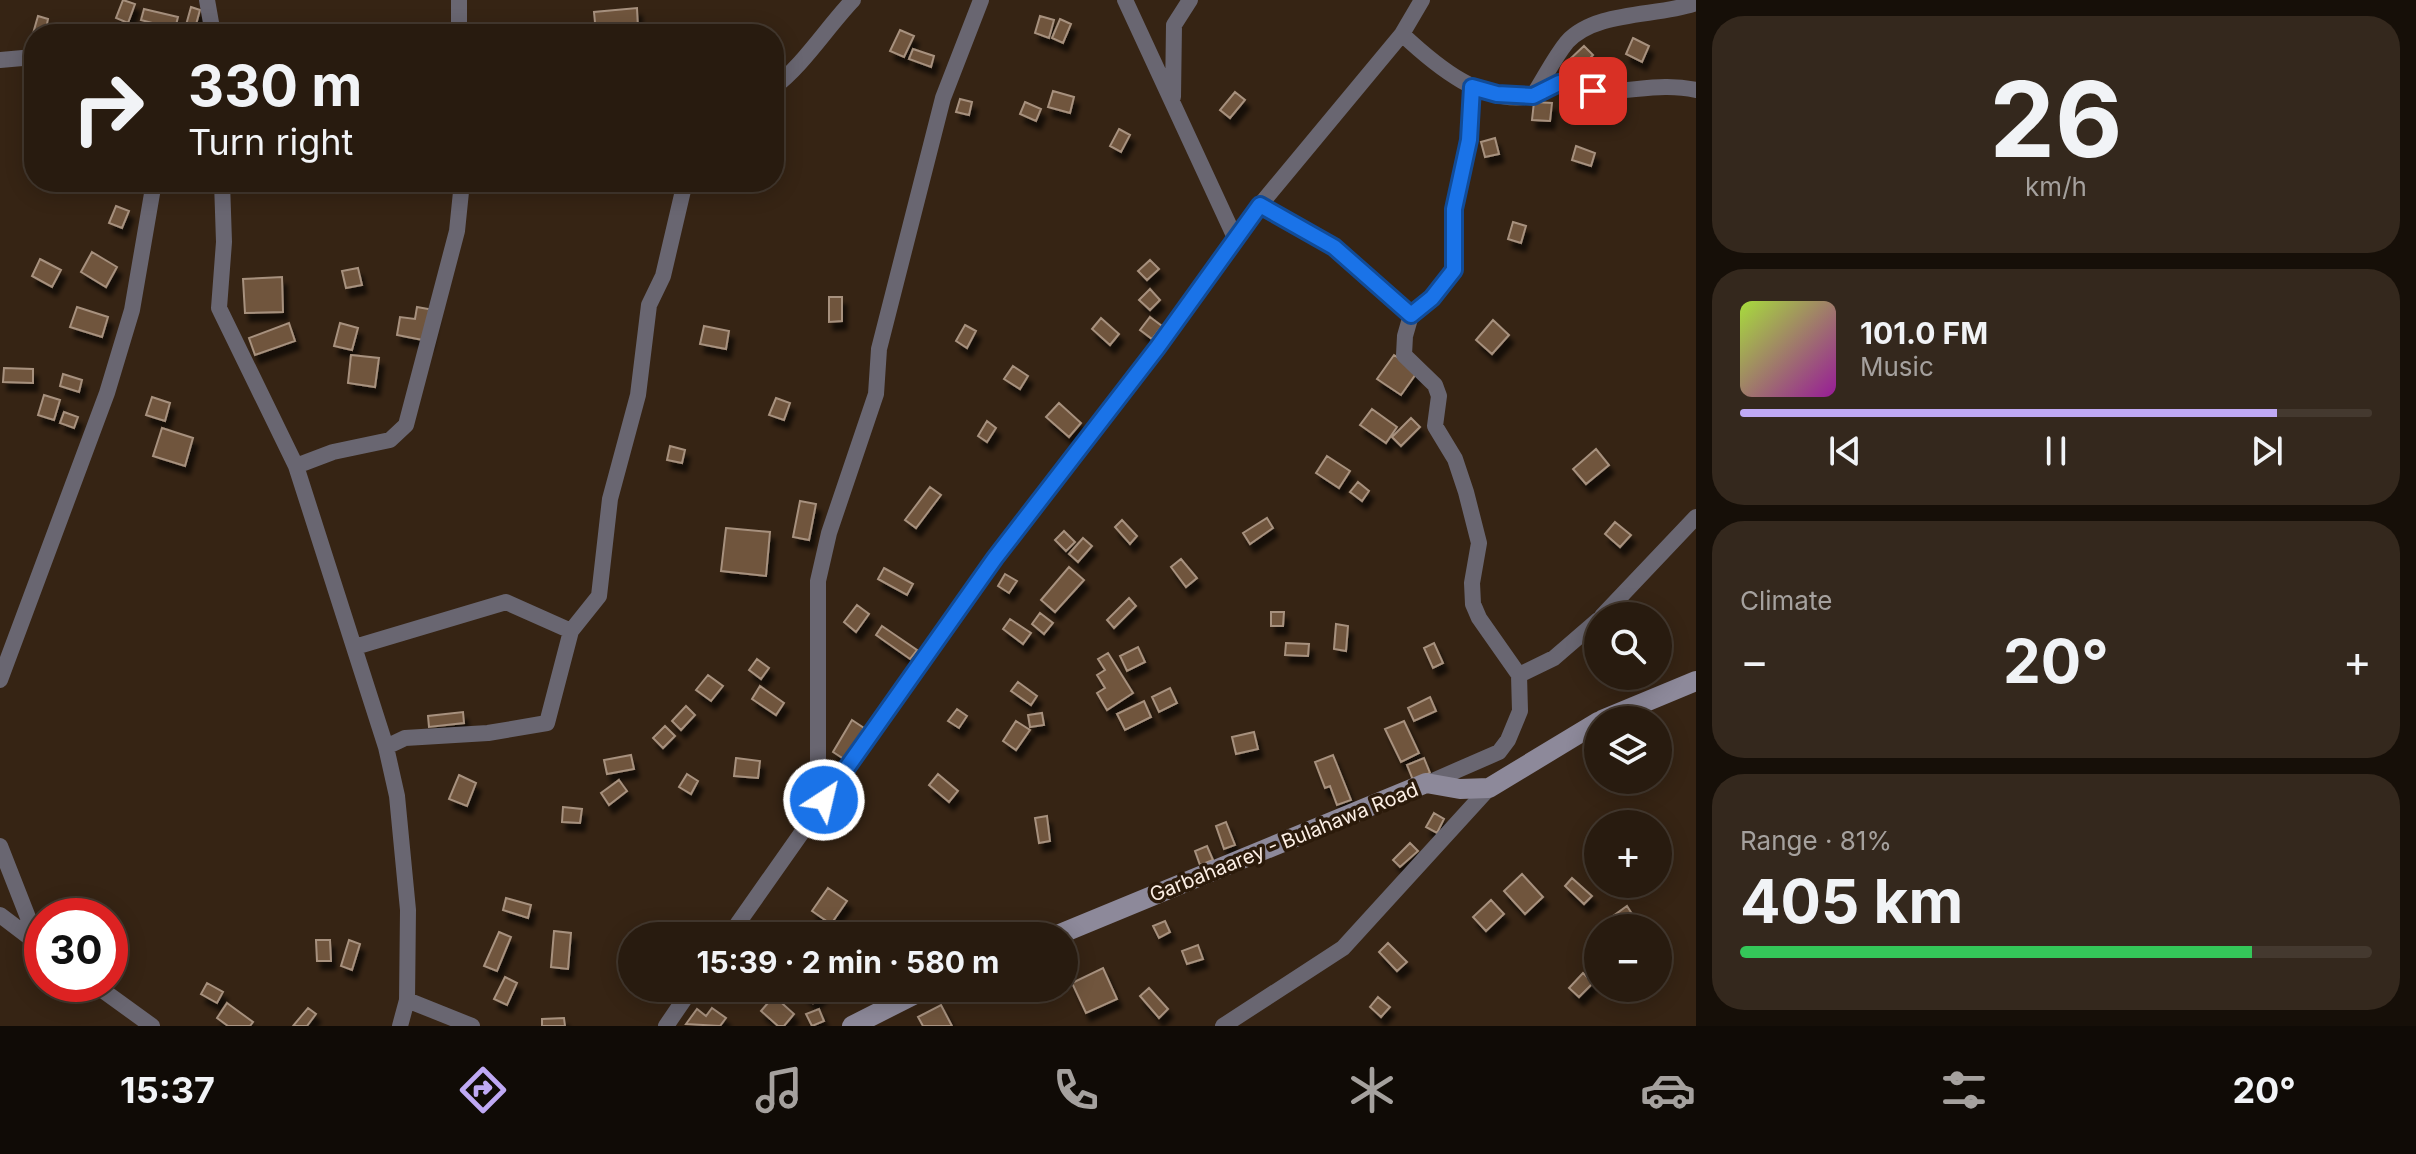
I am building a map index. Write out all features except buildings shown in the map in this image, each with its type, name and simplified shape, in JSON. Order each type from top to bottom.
[{"type":"main road","points":[[1636,706],[1696,681]]},
{"type":"main road","points":[[1489,788],[1584,731]]},
{"type":"main road","name":"Garbahaarey - Bulahawa Road","points":[[1078,927],[1426,783],[1460,789],[1489,788]]},
{"type":"main road","points":[[852,1026],[899,1002]]},
{"type":"street","points":[[207,0],[211,24]]},
{"type":"street","points":[[459,0],[459,24]]},
{"type":"street","points":[[784,80],[853,0]]},
{"type":"street","points":[[824,800],[818,796],[818,581],[829,533],[876,394],[879,349],[943,98],[981,0]]},
{"type":"street","points":[[1125,0],[1140,38],[1173,98],[1236,240]]},
{"type":"street","points":[[1173,98],[1174,25],[1190,0]]},
{"type":"street","points":[[739,922],[995,558],[1260,205],[1402,34],[1422,0]]},
{"type":"street","points":[[1533,96],[1569,39],[1584,30],[1600,23],[1669,12],[1696,3]]},
{"type":"street","points":[[1402,34],[1427,58],[1472,87],[1497,94],[1533,96],[1559,83],[1593,91],[1658,85],[1696,90]]},
{"type":"street","points":[[0,60],[24,58]]},
{"type":"street","points":[[1426,783],[1499,752],[1520,711],[1519,675],[1479,618],[1473,604],[1472,583],[1479,543],[1455,459],[1435,426],[1439,396],[1435,385],[1404,355],[1411,315],[1432,298],[1454,270],[1454,209],[1469,140],[1472,87]]},
{"type":"street","points":[[0,680],[107,393],[132,310],[152,192]]},
{"type":"street","points":[[222,192],[224,242],[219,308],[296,466],[386,747],[403,840],[408,910],[407,1000],[400,1026]]},
{"type":"street","points":[[296,466],[333,452],[390,440],[406,425],[457,231],[461,192]]},
{"type":"street","points":[[386,747],[405,738],[488,733],[547,723],[571,631],[599,596],[610,499],[638,395],[649,305],[663,276],[683,192]]},
{"type":"street","points":[[1260,205],[1334,247],[1411,315]]},
{"type":"street","points":[[1615,602],[1696,517]]},
{"type":"street","points":[[355,647],[506,602],[571,631]]},
{"type":"street","points":[[1519,675],[1554,658],[1584,632]]},
{"type":"street","points":[[1223,1026],[1343,948],[1489,788]]},
{"type":"street","points":[[0,846],[24,905]]},
{"type":"street","points":[[0,915],[24,932]]},
{"type":"street","points":[[407,1000],[472,1026]]},
{"type":"street","points":[[119,1002],[152,1026]]},
{"type":"street","points":[[666,1026],[682,1002]]},
{"type":"route","points":[[824,800],[995,558],[1157,348],[1260,205],[1334,247],[1411,315],[1432,298],[1454,270],[1457,240],[1454,209],[1464,176],[1472,87],[1497,94],[1533,96],[1559,83],[1573,89],[1593,91]]}]
